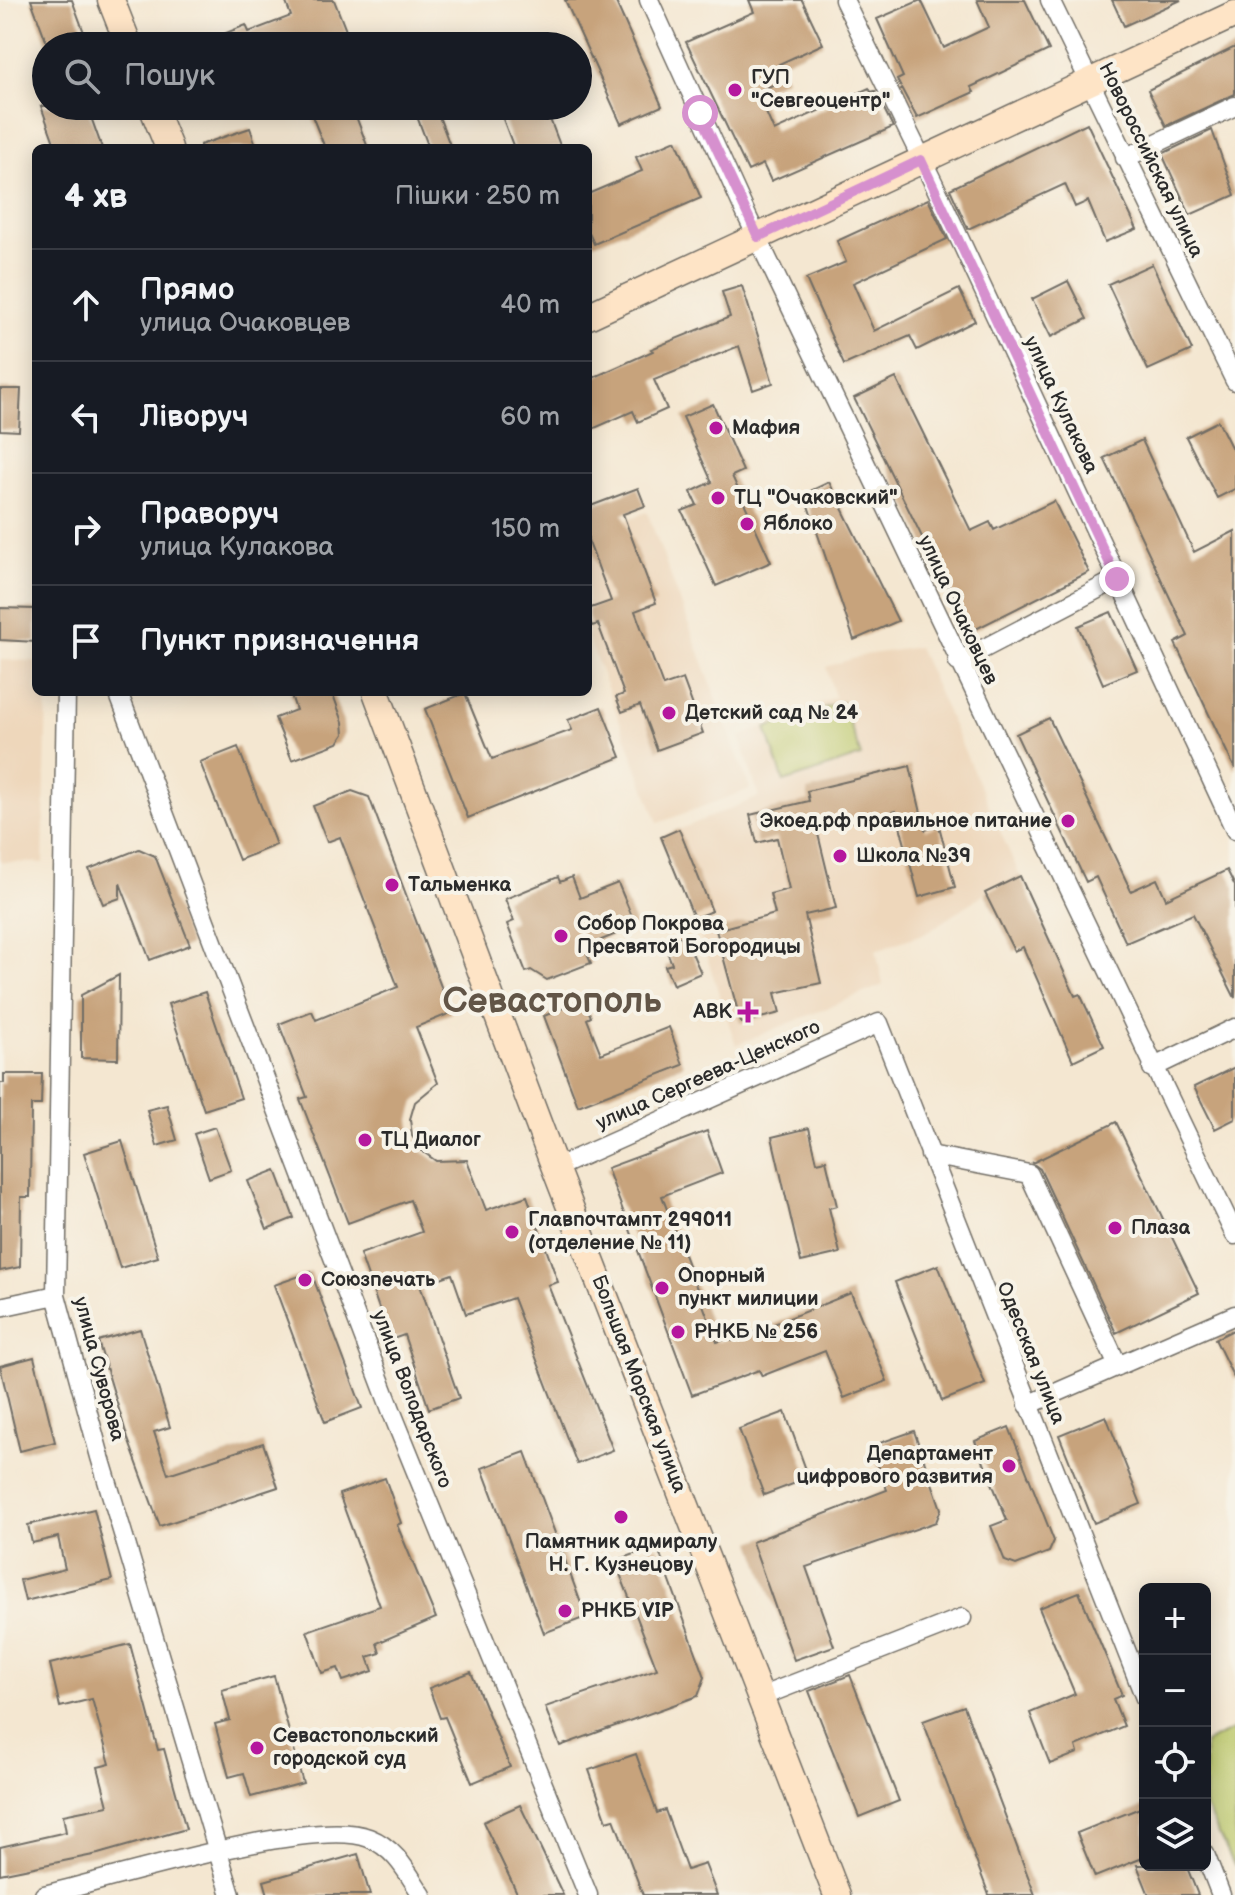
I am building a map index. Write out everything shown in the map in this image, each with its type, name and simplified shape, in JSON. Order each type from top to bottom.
[{"type":"main road","points":[[111,0],[124,32]]},
{"type":"main road","points":[[592,314],[1235,14]]},
{"type":"main road","points":[[158,120],[167,144]]},
{"type":"main road","name":"Большая Морская улица","points":[[378,696],[555,1168],[837,1895]]},
{"type":"street","name":"улица Очаковцев","points":[[649,0],[958,662],[1235,1235]]},
{"type":"street","name":"улица Кулакова","points":[[844,0],[1235,830]]},
{"type":"street","name":"Новороссийская улица","points":[[1050,0],[1235,381]]},
{"type":"street","points":[[1125,158],[1235,106]]},
{"type":"street","points":[[958,662],[1117,579]]},
{"type":"street","name":"улица Суворова","points":[[66,696],[56,1295],[100,1457],[231,1895]]},
{"type":"street","name":"улица Володарского","points":[[120,696],[395,1420],[588,1895]]},
{"type":"street","name":"улица Сергеева-Ценского","points":[[555,1168],[879,1023]]},
{"type":"street","name":"Одесская улица","points":[[879,1023],[1139,1682]]},
{"type":"street","points":[[1152,1068],[1235,1028]]},
{"type":"street","points":[[930,1155],[1029,1174],[1118,1366]]},
{"type":"street","points":[[0,1307],[56,1295]]},
{"type":"street","points":[[1028,1405],[1235,1315]]},
{"type":"street","points":[[760,1697],[962,1618]]},
{"type":"street","points":[[44,1895],[219,1852],[322,1831],[343,1831],[369,1838],[392,1850],[422,1895]]},
{"type":"street","points":[[1211,1869],[1221,1895]]},
{"type":"shaded area","name":"Детский сад № 24","points":[[647,512],[750,789],[658,823],[592,648],[592,533]]},
{"type":"shaded area","name":"Школа №39","points":[[918,647],[1020,876],[985,893],[928,932],[876,950],[883,985],[736,1045],[694,918],[661,837],[759,797],[740,737],[835,697],[826,667],[865,655]]},
{"type":"shaded area","points":[[0,660],[32,661],[32,696],[47,696],[43,863],[0,862]]},
{"type":"green space","points":[[842,702],[861,756],[784,782],[766,728]]},
{"type":"green space","points":[[1235,1729],[1235,1867],[1211,1818],[1211,1740]]},
{"type":"building","points":[[31,0],[72,0],[84,32],[43,32]]},
{"type":"building","points":[[285,0],[334,0],[347,32],[249,32],[291,16]]},
{"type":"building","points":[[565,0],[615,0],[662,106],[621,124],[592,60],[592,32],[579,32]]},
{"type":"building","points":[[749,0],[802,0],[823,44],[779,64],[786,79],[757,92],[774,131],[869,88],[871,92],[875,91],[893,127],[771,181],[763,164],[748,171],[686,42],[754,12]]},
{"type":"building","points":[[921,0],[944,48],[989,27],[977,0],[1025,0],[1049,50],[971,87],[974,92],[917,118],[897,80],[903,77],[877,19]]},
{"type":"building","points":[[1112,0],[1181,0],[1124,26]]},
{"type":"building","points":[[246,25],[249,32],[228,32]]},
{"type":"building","points":[[1235,47],[1235,94],[1166,126],[1148,90]]},
{"type":"building","points":[[46,120],[92,120],[101,144],[55,144]]},
{"type":"building","points":[[314,120],[357,120],[366,144],[323,144]]},
{"type":"building","points":[[418,120],[440,120],[449,144],[427,144]]},
{"type":"building","points":[[503,120],[550,120],[559,144],[512,144]]},
{"type":"building","points":[[1087,123],[1137,229],[1105,242],[1088,201],[1075,207],[1065,184],[968,229],[950,189]]},
{"type":"building","points":[[250,128],[256,144],[203,144]]},
{"type":"building","points":[[1212,130],[1235,195],[1190,215],[1162,154]]},
{"type":"building","points":[[676,140],[701,198],[594,244],[592,192],[642,171],[636,157]]},
{"type":"building","points":[[928,199],[947,239],[853,283],[874,331],[959,289],[975,321],[917,350],[910,336],[844,365],[806,279],[846,262],[837,241]]},
{"type":"building","points":[[1152,264],[1192,350],[1148,370],[1108,284]]},
{"type":"building","points":[[1068,281],[1087,319],[1051,337],[1032,299]]},
{"type":"building","points":[[742,286],[773,383],[753,390],[739,346],[654,380],[667,409],[638,422],[633,411],[592,429],[592,378],[653,351],[651,349],[730,317],[722,292]]},
{"type":"building","points":[[896,378],[971,531],[990,522],[994,530],[1054,501],[1089,572],[972,631],[949,585],[946,586],[854,398]]},
{"type":"building","points":[[0,389],[21,389],[19,431],[0,430]]},
{"type":"building","name":"ТЦ \"Очаковский\"","points":[[713,404],[743,471],[732,476],[771,562],[716,586],[682,511],[697,505],[691,492],[712,482],[683,417]]},
{"type":"building","points":[[1218,421],[1235,455],[1235,489],[1217,498],[1186,437]]},
{"type":"building","points":[[1142,440],[1194,552],[1235,531],[1235,769],[1175,643],[1188,636],[1104,458]]},
{"type":"building","points":[[829,482],[898,621],[854,640],[804,494]]},
{"type":"building","name":"Детский сад № 24","points":[[638,488],[645,506],[623,514],[656,603],[635,611],[663,686],[683,679],[703,733],[657,750],[640,705],[622,712],[616,697],[624,694],[598,624],[592,626],[592,608],[611,601],[592,551],[592,505]]},
{"type":"building","points":[[0,608],[32,609],[32,642],[0,640]]},
{"type":"building","points":[[1111,612],[1137,670],[1103,684],[1078,626]]},
{"type":"building","points":[[291,696],[333,696],[344,734],[338,743],[292,760],[275,718],[296,710]]},
{"type":"building","points":[[458,696],[466,696],[492,759],[572,730],[568,720],[601,707],[621,757],[468,818],[425,709]]},
{"type":"building","points":[[1049,718],[1131,891],[1157,879],[1166,899],[1227,870],[1235,886],[1235,998],[1193,914],[1126,943],[1096,877],[1086,882],[1016,734]]},
{"type":"building","points":[[238,747],[276,845],[239,860],[200,762]]},
{"type":"building","points":[[910,766],[925,830],[939,826],[955,887],[919,897],[896,811],[817,830],[836,908],[805,915],[821,983],[775,993],[780,1013],[741,1023],[716,930],[775,914],[770,894],[789,889],[777,838],[757,843],[750,815],[809,801],[807,791]]},
{"type":"building","points":[[352,791],[369,797],[451,1013],[416,1027],[438,1083],[415,1102],[410,1119],[412,1136],[422,1151],[436,1161],[467,1160],[486,1210],[527,1196],[558,1282],[548,1285],[613,1450],[577,1464],[513,1298],[466,1314],[452,1274],[420,1285],[459,1398],[429,1409],[404,1335],[390,1340],[360,1254],[422,1232],[410,1200],[348,1223],[300,1099],[307,1097],[279,1024],[312,1011],[316,1020],[398,987],[340,837],[327,842],[313,806]]},
{"type":"building","points":[[679,829],[712,911],[694,918],[661,837]]},
{"type":"building","points":[[139,849],[155,856],[190,945],[150,960],[120,883],[120,898],[103,904],[89,869]]},
{"type":"building","points":[[1020,876],[1075,996],[1080,994],[1104,1046],[1073,1061],[1023,947],[1014,951],[985,893]]},
{"type":"building","name":"Собор Покрова Пресвятой Богородицы","points":[[558,877],[560,882],[572,877],[580,898],[618,883],[636,926],[584,947],[591,963],[547,980],[531,970],[526,972],[507,924],[514,921],[505,899]]},
{"type":"building","points":[[684,935],[701,973],[673,985],[665,966],[672,964],[664,944]]},
{"type":"building","points":[[119,975],[118,1059],[81,1058],[81,995]]},
{"type":"building","points":[[205,992],[241,1098],[204,1110],[168,1004]]},
{"type":"building","points":[[584,999],[591,1017],[587,1019],[601,1054],[669,1027],[683,1065],[578,1106],[544,1016]]},
{"type":"building","points":[[1235,1067],[1235,1119],[1215,1129],[1194,1087]]},
{"type":"building","points":[[4,1074],[42,1074],[41,1105],[31,1105],[30,1197],[21,1197],[20,1267],[0,1271],[0,1083],[4,1083]]},
{"type":"building","points":[[167,1105],[177,1140],[157,1146],[147,1110]]},
{"type":"building","name":"Плаза","points":[[1116,1122],[1199,1293],[1116,1333],[1040,1169],[1032,1163]]},
{"type":"building","points":[[215,1127],[231,1170],[209,1178],[194,1134]]},
{"type":"building","points":[[809,1128],[817,1162],[826,1160],[837,1206],[829,1208],[840,1253],[801,1262],[772,1137]]},
{"type":"building","points":[[707,1131],[722,1173],[662,1196],[717,1342],[730,1338],[732,1341],[851,1293],[887,1381],[844,1398],[825,1351],[762,1376],[759,1370],[692,1395],[607,1168]]},
{"type":"building","points":[[122,1141],[158,1257],[120,1268],[84,1153]]},
{"type":"building","points":[[276,1170],[294,1218],[267,1229],[248,1181]]},
{"type":"building","points":[[938,1265],[985,1384],[942,1401],[895,1282]]},
{"type":"building","points":[[311,1272],[362,1408],[325,1422],[274,1285]]},
{"type":"building","points":[[140,1329],[170,1427],[154,1432],[168,1474],[263,1443],[278,1487],[160,1526],[128,1439],[98,1341]]},
{"type":"building","points":[[1235,1329],[1235,1380],[1215,1339]]},
{"type":"building","points":[[34,1357],[55,1442],[20,1451],[0,1366]]},
{"type":"building","points":[[785,1412],[809,1478],[764,1495],[739,1429]]},
{"type":"building","points":[[1106,1416],[1141,1504],[1094,1523],[1059,1435]]},
{"type":"building","points":[[1009,1427],[1054,1541],[1049,1552],[1016,1565],[1005,1561],[991,1526],[1007,1520],[975,1441]]},
{"type":"building","points":[[914,1431],[941,1509],[936,1522],[806,1567],[834,1646],[794,1660],[752,1542],[887,1490],[871,1446]]},
{"type":"building","points":[[525,1452],[586,1617],[544,1633],[482,1468]]},
{"type":"building","points":[[385,1478],[401,1523],[397,1525],[436,1618],[377,1643],[380,1653],[368,1657],[373,1671],[343,1681],[338,1668],[322,1673],[307,1631],[380,1606],[339,1494]]},
{"type":"building","points":[[94,1509],[112,1580],[25,1601],[20,1580],[65,1569],[58,1537],[32,1543],[28,1525]]},
{"type":"building","points":[[657,1546],[705,1677],[698,1696],[560,1746],[545,1707],[657,1669],[615,1561]]},
{"type":"building","points":[[1079,1592],[1122,1695],[1113,1699],[1124,1726],[1076,1746],[1078,1753],[1050,1764],[1030,1713],[1075,1694],[1039,1608]]},
{"type":"building","points":[[130,1644],[158,1750],[164,1749],[186,1829],[98,1854],[0,1874],[0,1847],[66,1832],[63,1815],[108,1806],[98,1767],[110,1764],[92,1699],[60,1707],[50,1664]]},
{"type":"building","points":[[471,1672],[510,1767],[472,1783],[445,1717],[440,1718],[429,1688]]},
{"type":"building","points":[[850,1675],[899,1801],[859,1817],[809,1691]]},
{"type":"building","name":"Севастопольский городской суд","points":[[274,1676],[303,1783],[251,1797],[244,1773],[229,1777],[215,1724],[230,1720],[222,1690]]},
{"type":"building","points":[[964,1706],[1035,1895],[989,1895],[923,1721]]},
{"type":"building","points":[[636,1754],[657,1813],[665,1810],[687,1870],[705,1864],[717,1895],[643,1895],[614,1819],[607,1821],[589,1770]]},
{"type":"building","points":[[520,1805],[563,1895],[518,1895],[483,1822]]},
{"type":"building","points":[[1139,1808],[1139,1859],[1095,1877],[1077,1833]]},
{"type":"building","points":[[358,1854],[370,1895],[268,1895],[264,1881]]},
{"type":"building","points":[[1139,1871],[1188,1871],[1198,1895],[1149,1895]]},
{"type":"place","name":"ГУП \"Севгеоцентр\"","points":[[735,90]]},
{"type":"place","name":"Мафия","points":[[716,428]]},
{"type":"place","name":"ТЦ \"Очаковский\"","points":[[718,498]]},
{"type":"place","name":"Яблоко","points":[[747,524]]},
{"type":"place","name":"Детский сад № 24","points":[[669,713]]},
{"type":"place","name":"Экоед.рф правильное питание","points":[[1068,821]]},
{"type":"place","name":"Школа №39","points":[[840,856]]},
{"type":"place","name":"Тальменка","points":[[392,885]]},
{"type":"place","name":"Собор Покрова Пресвятой Богородицы","points":[[561,936]]},
{"type":"place","name":"АВК","points":[[748,1012]]},
{"type":"place","name":"ТЦ Диалог","points":[[365,1140]]},
{"type":"place","name":"Плаза","points":[[1115,1228]]},
{"type":"place","name":"Главпочтампт 299011 (отделение № 11)","points":[[512,1232]]},
{"type":"place","name":"Союзпечать","points":[[305,1280]]},
{"type":"place","name":"Опорный пункт милиции","points":[[662,1288]]},
{"type":"place","name":"РНКБ № 256","points":[[678,1332]]},
{"type":"place","name":"Департамент цифрового развития","points":[[1009,1466]]},
{"type":"place","name":"Памятник адмиралу Н. Г. Кузнецову","points":[[621,1517]]},
{"type":"place","name":"РНКБ VIP","points":[[565,1611]]},
{"type":"place","name":"Севастопольский городской суд","points":[[257,1748]]},
{"type":"district","name":"Севастополь","points":[[552,1001]]},
{"type":"route","points":[[700,113],[758,237],[921,160],[1117,579]]}]
